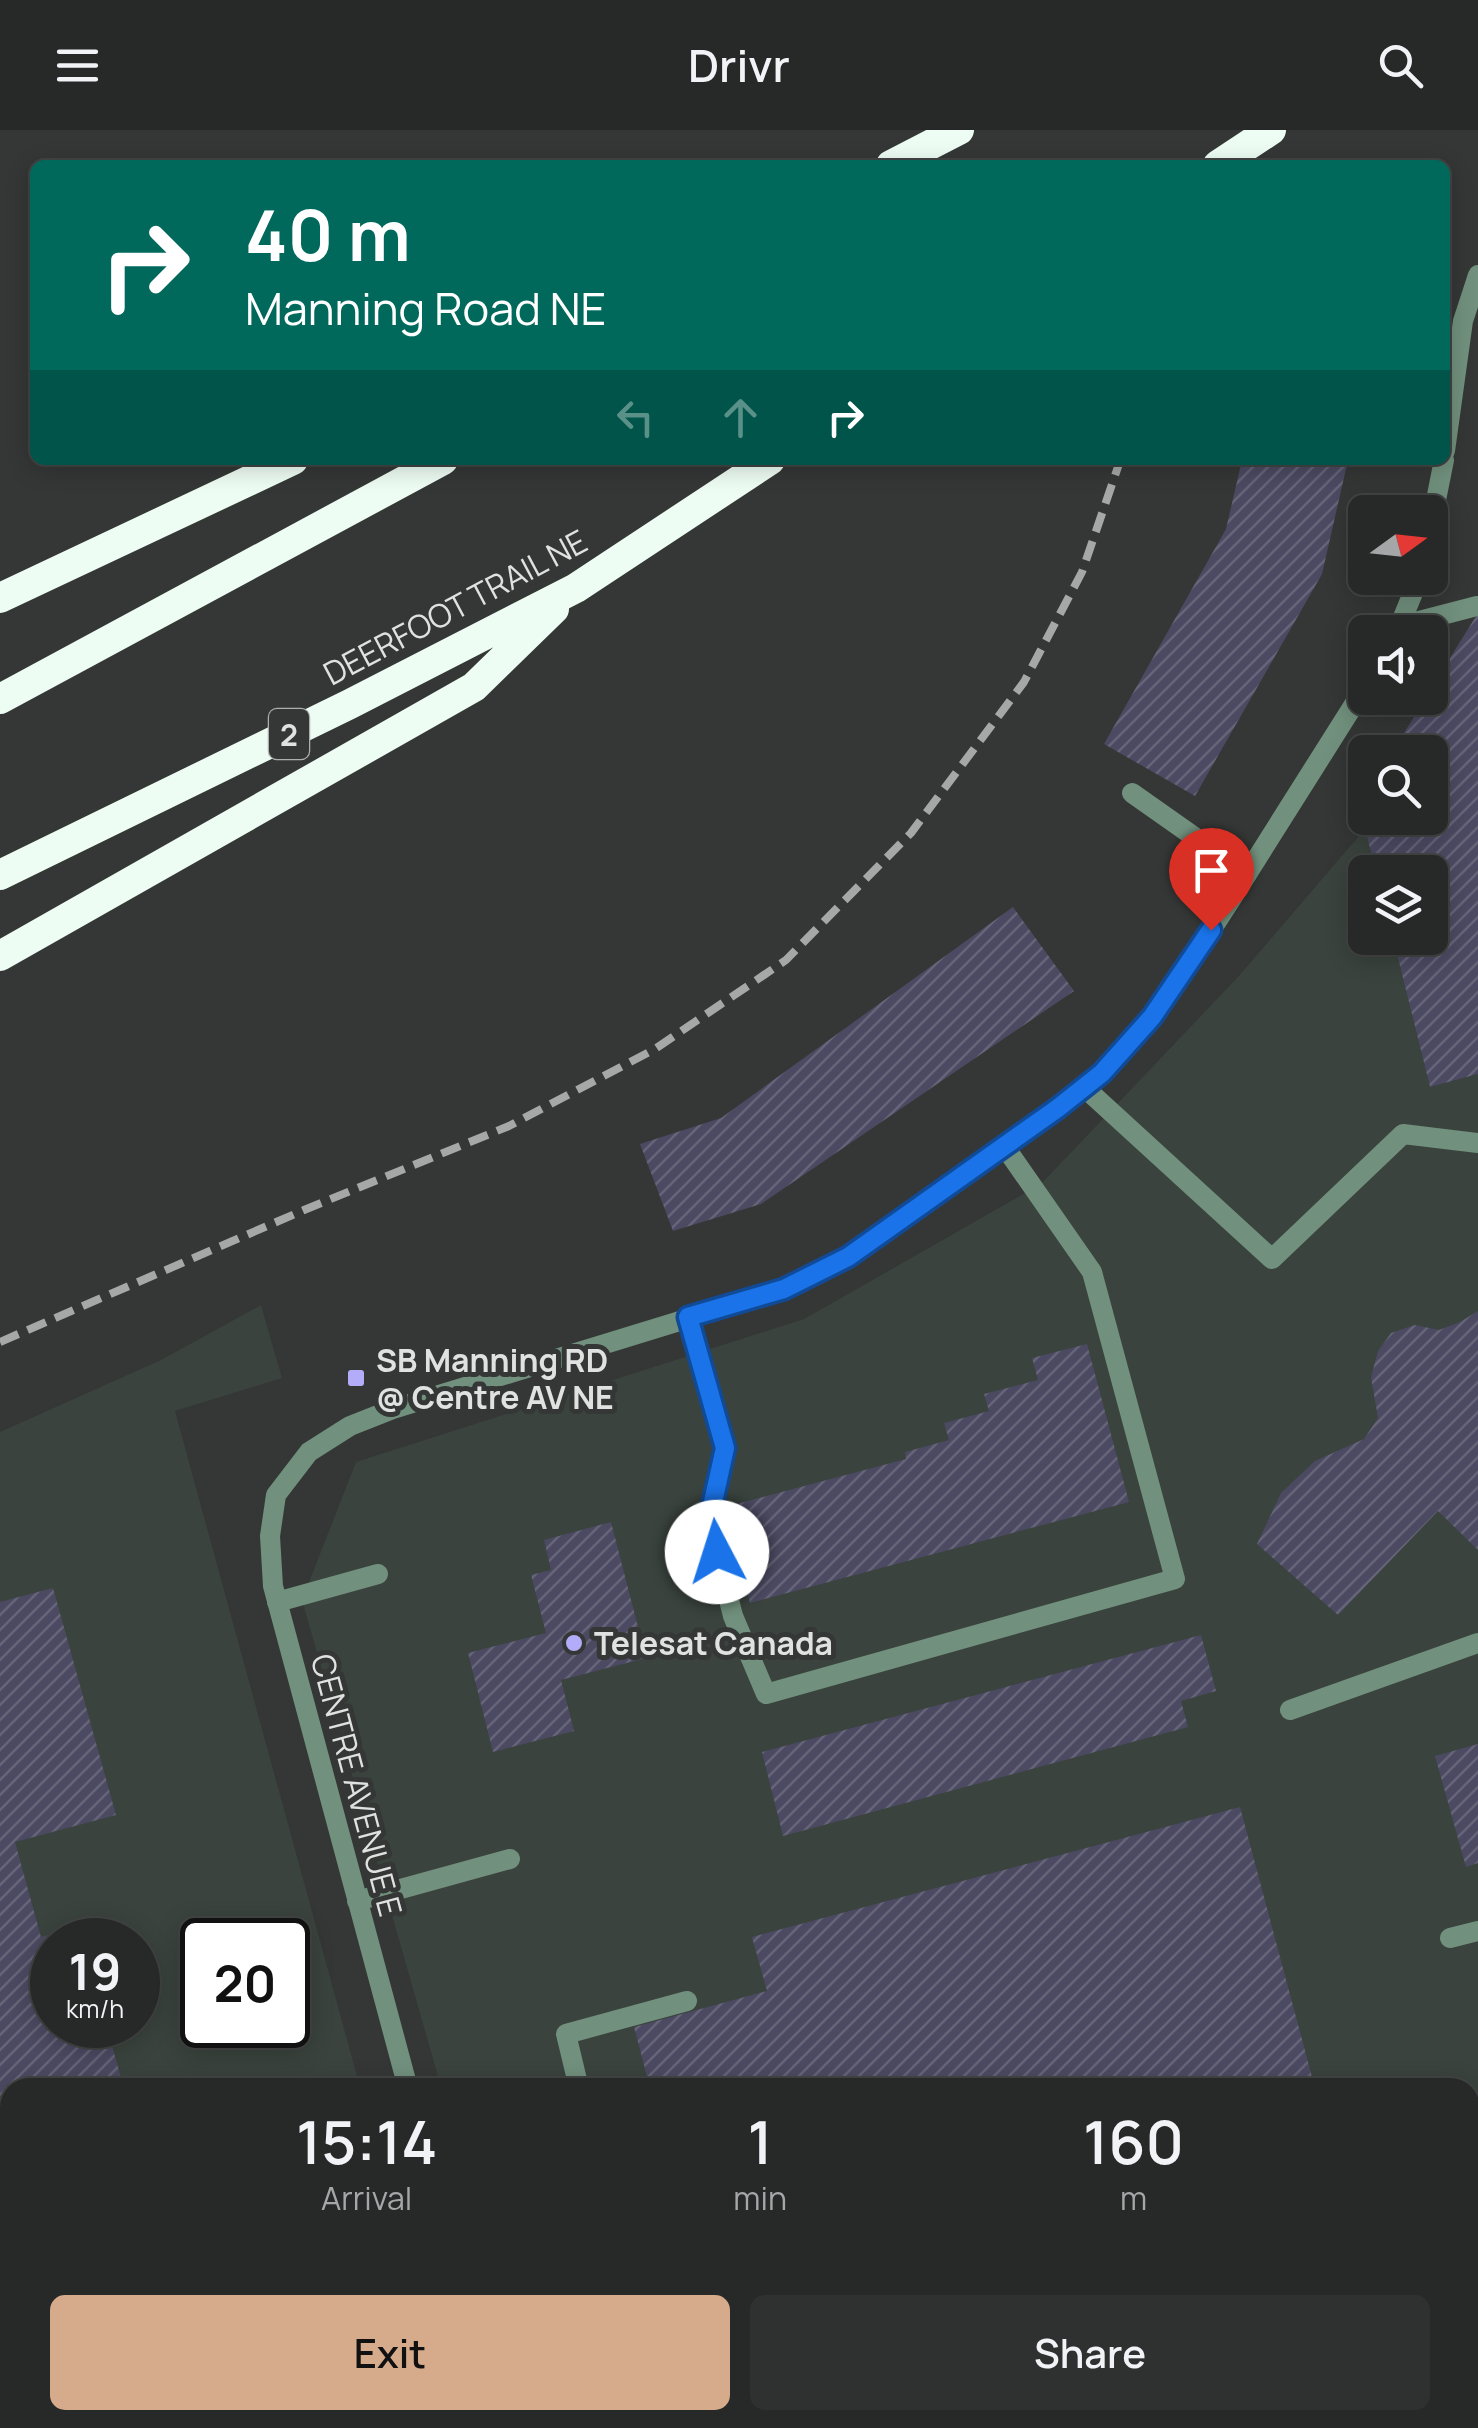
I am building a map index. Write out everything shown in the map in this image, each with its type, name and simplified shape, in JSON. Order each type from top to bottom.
[{"type":"highway","points":[[901,160],[961,130]]},
{"type":"highway","points":[[916,160],[961,130]]},
{"type":"highway","points":[[1226,160],[1271,130]]},
{"type":"highway","points":[[0,598],[283,465]]},
{"type":"highway","points":[[0,700],[434,465]]},
{"type":"highway","name":"DEERFOOT TRAIL NE","points":[[0,875],[350,704],[576,588],[762,465]]},
{"type":"highway","points":[[0,956],[474,687],[576,588]]},
{"type":"street","points":[[1450,413],[1462,321],[1478,275]]},
{"type":"street","points":[[1437,495],[1443,465]]},
{"type":"street","points":[[1446,615],[1476,606]]},
{"type":"street","points":[[1005,1146],[1092,1272],[1175,1579],[766,1694],[733,1616],[709,1520],[725,1448],[688,1317],[784,1289],[848,1257],[1102,1073],[1152,1017],[1193,958],[1348,715]]},
{"type":"street","points":[[1132,793],[1247,874]]},
{"type":"street","points":[[1084,1088],[1272,1259],[1403,1134],[1478,1143]]},
{"type":"street","name":"CENTRE AVENUE E","points":[[405,2078],[273,1586],[270,1536],[276,1495],[309,1452],[350,1426],[688,1317]]},
{"type":"street","points":[[277,1602],[378,1574]]},
{"type":"street","points":[[1290,1710],[1478,1643]]},
{"type":"street","points":[[357,1901],[510,1859]]},
{"type":"street","points":[[1450,1938],[1478,1931]]},
{"type":"street","points":[[576,2078],[566,2034],[687,2001]]},
{"type":"shaded area","points":[[1360,835],[1367,835],[1372,855],[1348,855],[1348,955],[1397,955],[1430,1087],[1478,1074],[1478,2078],[438,2078],[302,1600],[356,1462],[804,1319],[1041,1184],[1238,977]]},
{"type":"shaded area","points":[[261,1305],[282,1378],[175,1411],[358,2078],[0,2078],[0,1432],[161,1360]]},
{"type":"building","points":[[1241,465],[1347,465],[1322,574],[1195,796],[1104,744],[1226,529]]},
{"type":"building","points":[[1478,613],[1478,1074],[1430,1087],[1397,955],[1448,955],[1448,855],[1372,855],[1367,835],[1448,835],[1448,735],[1403,735],[1415,715],[1448,715],[1448,661]]},
{"type":"building","points":[[1013,907],[1074,991],[761,1204],[673,1231],[640,1144],[721,1118]]},
{"type":"building","points":[[1478,1311],[1478,1550],[1438,1511],[1338,1615],[1257,1544],[1281,1493],[1315,1461],[1364,1439],[1378,1418],[1371,1377],[1378,1351],[1391,1333],[1415,1325],[1439,1330]]},
{"type":"building","points":[[1087,1344],[1129,1502],[750,1603],[725,1507],[906,1459],[905,1452],[949,1440],[944,1423],[989,1411],[984,1394],[1038,1380],[1032,1358]]},
{"type":"building","name":"Telesat Canada","points":[[611,1522],[646,1658],[561,1680],[574,1731],[493,1752],[468,1653],[546,1633],[531,1575],[551,1570],[544,1540]]},
{"type":"building","points":[[53,1588],[116,1815],[15,1842],[36,1918],[30,1918],[30,2048],[113,2048],[121,2078],[0,2078],[0,1602]]},
{"type":"building","points":[[1201,1635],[1216,1691],[1181,1701],[1188,1727],[783,1836],[762,1752]]},
{"type":"building","points":[[1478,1744],[1478,1863],[1466,1867],[1435,1756]]},
{"type":"building","points":[[1240,1807],[1312,2078],[647,2078],[634,2027],[767,1991],[752,1937]]},
{"type":"railway","points":[[0,1342],[509,1126],[655,1049],[786,960],[911,833],[1024,682],[1082,572],[1119,465]]},
{"type":"place","name":"SB Manning RD @ Centre AV NE","points":[[356,1378]]},
{"type":"place","name":"Telesat Canada","points":[[574,1643]]},
{"type":"route","points":[[717,1552],[709,1520],[725,1448],[688,1317],[784,1289],[848,1257],[1058,1108],[1102,1073],[1152,1017],[1211,930]]}]
